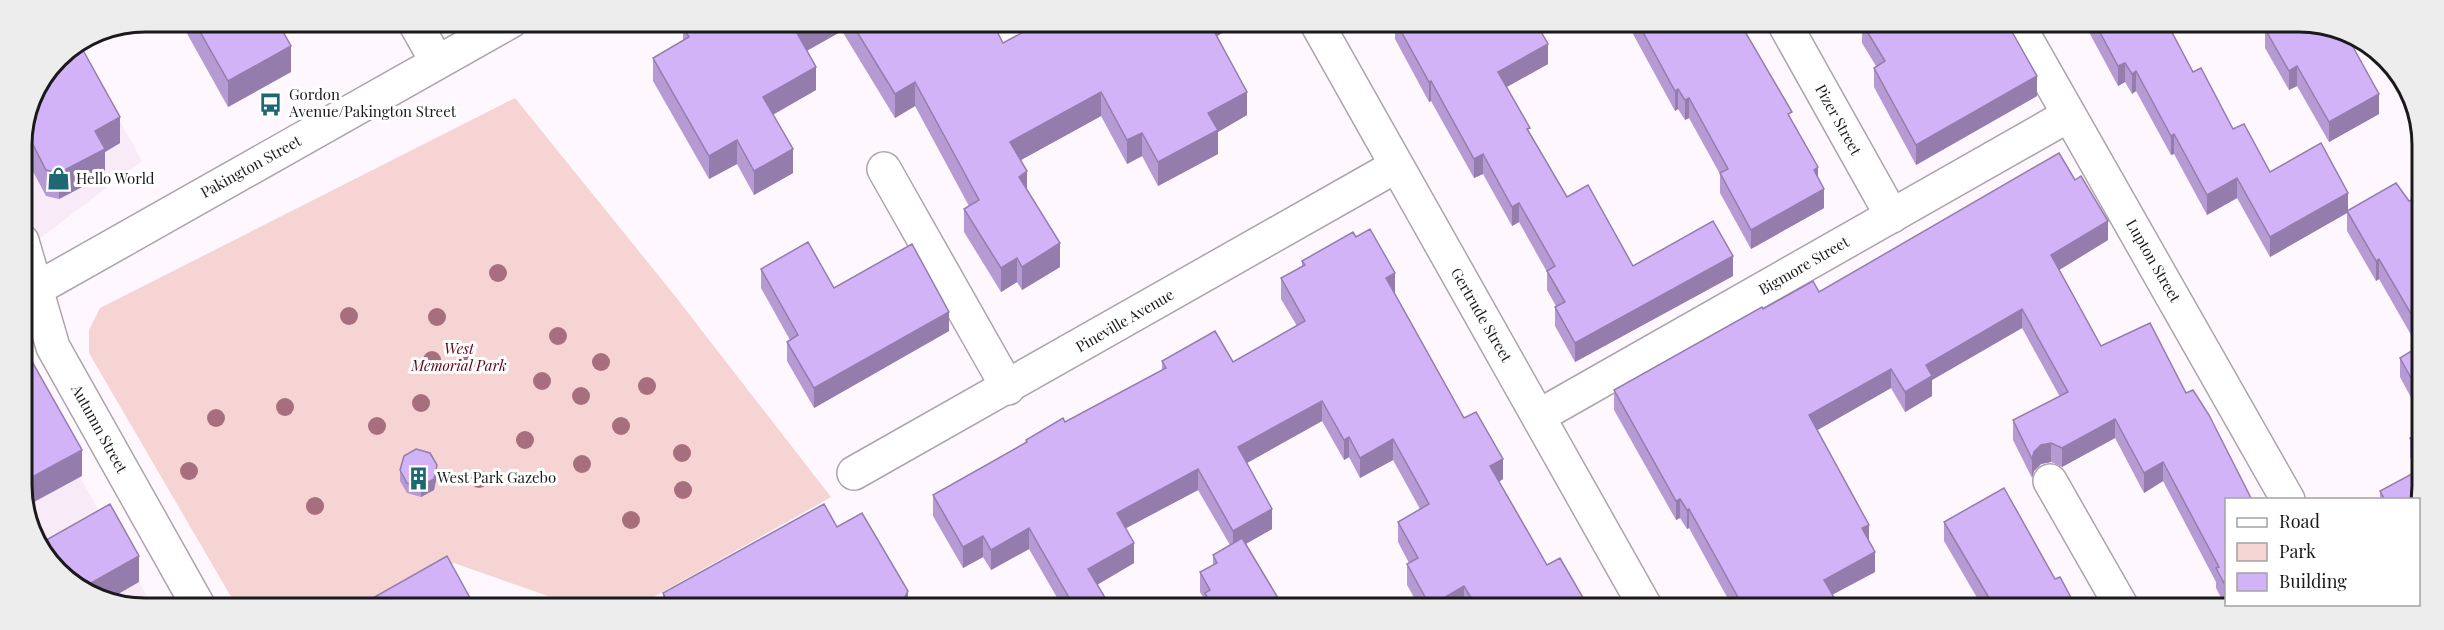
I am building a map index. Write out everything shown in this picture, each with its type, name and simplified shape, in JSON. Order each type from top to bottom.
[{"type":"street","points":[[420,32],[437,62]]},
{"type":"street","name":"Pakington Street","points":[[32,290],[491,32]]},
{"type":"street","name":"Gertrude Street","points":[[1322,32],[1640,598]]},
{"type":"street","name":"Pizer Street","points":[[1789,32],[1892,216]]},
{"type":"street","name":"Lupton Street","points":[[2022,32],[2287,498]]},
{"type":"street","name":"Bigmore Street","points":[[1539,416],[2069,115]]},
{"type":"street","name":"Pineville Avenue","points":[[854,473],[1008,388],[1396,166]]},
{"type":"street","points":[[884,169],[1008,388]]},
{"type":"street","name":"Autumn Street","points":[[32,299],[53,346],[194,598]]},
{"type":"street","points":[[2050,481],[2117,598]]},
{"type":"shaded area","points":[[81,52],[142,161],[32,244],[34,123],[47,88],[60,70]]},
{"type":"shaded area","points":[[32,392],[148,598],[116,595],[88,583],[65,565],[47,542],[35,514],[32,493]]},
{"type":"green space","name":"West Memorial Park","points":[[515,98],[675,296],[831,497],[652,598],[553,598],[454,563],[392,598],[232,598],[89,353],[89,330],[100,308]]},
{"type":"building","points":[[200,32],[283,32],[291,46],[228,81]]},
{"type":"building","points":[[686,32],[799,32],[797,33],[816,67],[763,97],[793,149],[754,171],[737,140],[709,156],[653,58],[689,37]]},
{"type":"building","points":[[857,32],[997,32],[1003,43],[1023,32],[1214,32],[1247,92],[1208,113],[1218,130],[1158,162],[1142,133],[1127,140],[1101,92],[1010,142],[1027,171],[1019,177],[1060,243],[1022,267],[1017,258],[1001,268],[964,209],[979,200],[915,82],[895,94]]},
{"type":"building","points":[[1402,32],[1541,32],[1548,44],[1498,72],[1530,128],[1527,129],[1567,197],[1588,185],[1633,266],[1713,221],[1733,256],[1575,343],[1555,307],[1565,302],[1547,271],[1555,266],[1519,203],[1512,207],[1483,154],[1474,159],[1431,81],[1429,82]]},
{"type":"building","points":[[1643,32],[1745,32],[1792,112],[1788,114],[1818,167],[1814,170],[1824,189],[1751,230],[1720,173],[1728,169],[1689,98],[1685,100],[1678,89],[1675,91]]},
{"type":"building","points":[[1867,32],[2012,32],[2037,76],[1916,145],[1874,68],[1885,61]]},
{"type":"building","points":[[2100,32],[2172,32],[2193,72],[2201,68],[2233,129],[2244,124],[2270,172],[2321,143],[2348,193],[2270,237],[2237,178],[2207,195],[2174,134],[2171,136],[2136,71],[2132,74],[2125,63],[2118,66]]},
{"type":"building","points":[[2267,32],[2307,32],[2349,43],[2379,94],[2329,122],[2297,66],[2289,71]]},
{"type":"building","points":[[83,50],[120,117],[95,131],[105,149],[59,173],[46,170],[32,143],[38,108],[47,88],[60,70]]},
{"type":"building","points":[[2059,153],[2075,180],[2081,176],[2108,221],[2051,255],[2101,346],[2150,323],[2186,393],[2193,390],[2209,415],[2251,498],[2225,498],[2225,585],[2216,568],[2219,567],[2163,462],[2144,473],[2115,419],[2062,448],[2051,443],[2041,445],[2034,452],[2032,459],[2013,420],[2068,392],[2022,309],[1926,365],[1932,376],[1905,392],[1891,369],[1809,415],[1869,525],[1862,528],[1875,552],[1824,580],[1834,598],[1738,598],[1689,509],[1687,510],[1680,499],[1676,501],[1614,390],[1813,281],[1819,292]]},
{"type":"building","points":[[2396,183],[2409,201],[2412,200],[2412,316],[2379,259],[2376,261],[2347,211]]},
{"type":"building","points":[[1370,229],[1395,273],[1386,278],[1464,418],[1476,412],[1503,459],[1490,466],[1547,565],[1560,558],[1583,598],[1471,598],[1464,586],[1444,598],[1426,598],[1407,564],[1418,558],[1398,522],[1429,504],[1393,439],[1360,458],[1349,437],[1344,440],[1322,401],[1238,447],[1272,509],[1233,531],[1198,469],[1117,513],[1134,543],[1088,569],[1105,598],[1069,598],[1029,528],[991,550],[983,536],[963,547],[933,495],[1027,442],[1026,440],[1063,418],[1065,422],[1166,368],[1162,361],[1215,331],[1233,362],[1305,321],[1281,278],[1305,265],[1302,261],[1353,232],[1356,237]]},
{"type":"building","points":[[808,242],[834,288],[912,244],[949,312],[814,388],[787,342],[798,335],[761,269]]},
{"type":"building","points":[[2412,351],[2412,380],[2400,358]]},
{"type":"building","points":[[32,362],[82,450],[32,477]]},
{"type":"building","name":"West Park Gazebo","points":[[416,449],[430,453],[437,465],[434,479],[421,486],[407,483],[400,470],[404,456]]},
{"type":"building","points":[[2412,474],[2412,498],[2384,498],[2380,491]]},
{"type":"building","points":[[2004,488],[2055,579],[2060,577],[2071,598],[1989,598],[1944,522]]},
{"type":"building","points":[[110,504],[139,556],[90,584],[65,565],[46,540]]},
{"type":"building","points":[[824,504],[837,527],[862,513],[908,591],[904,598],[666,598],[663,593]]},
{"type":"building","points":[[1242,538],[1278,598],[1208,598],[1205,593],[1210,590],[1200,572],[1217,563],[1213,555]]},
{"type":"building","points":[[447,556],[470,598],[373,598]]},
{"type":"place","name":"Gordon Avenue/Pakington Street","points":[[271,104]]},
{"type":"place","name":"Hello World","points":[[58,179]]},
{"type":"place","name":"West Park Gazebo","points":[[419,478]]}]
